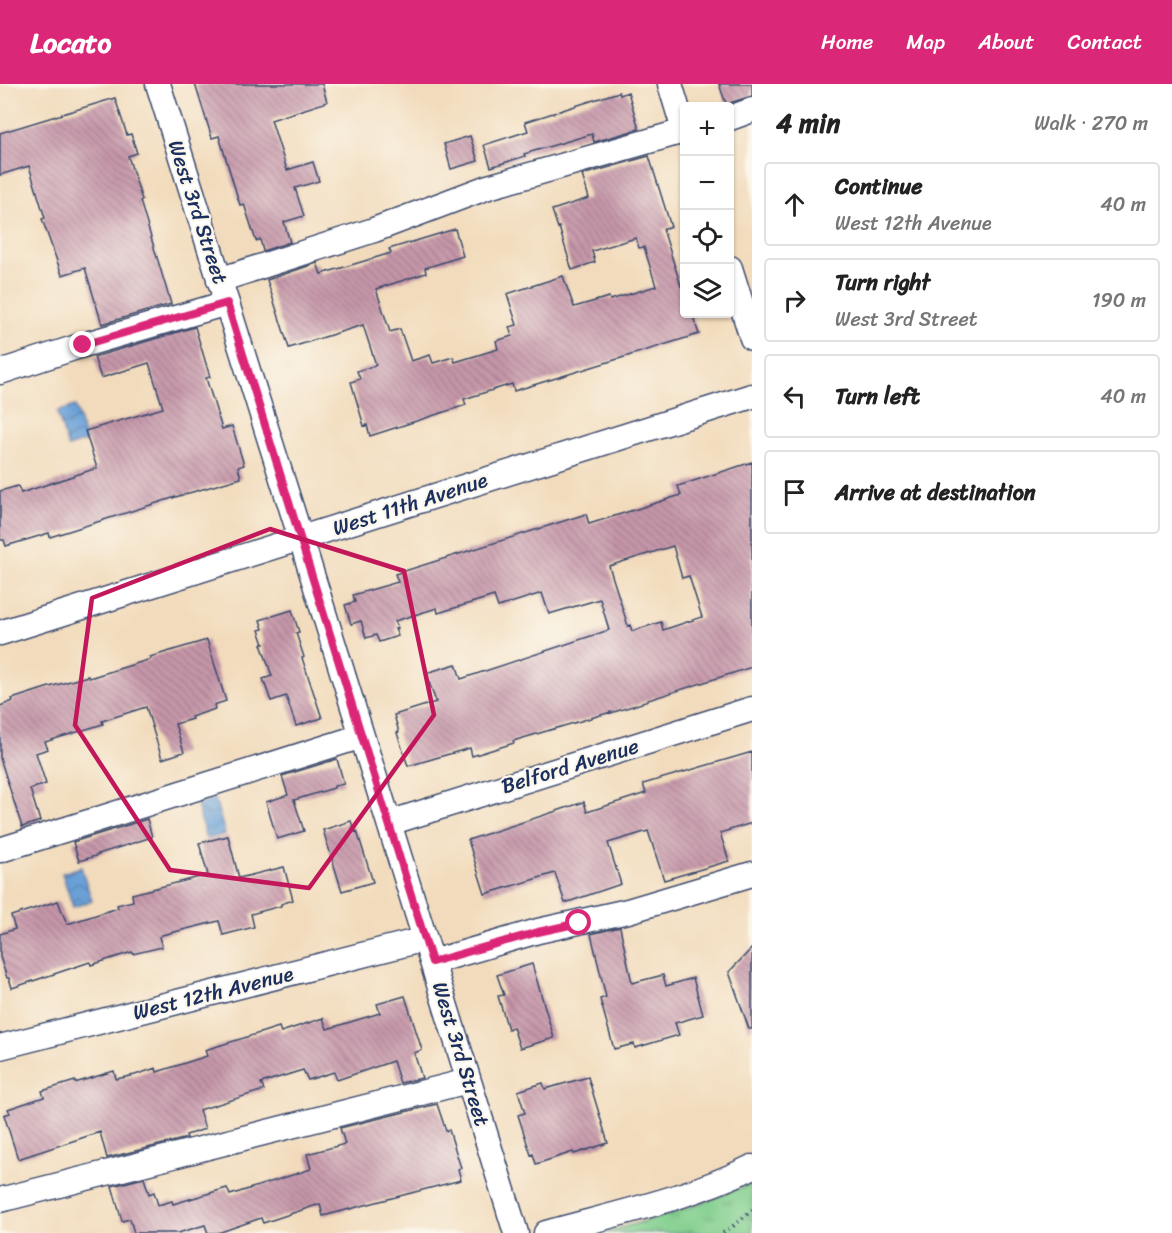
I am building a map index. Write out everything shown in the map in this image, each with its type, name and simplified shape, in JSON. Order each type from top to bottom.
[{"type":"street","name":"West 3rd Street","points":[[158,84],[516,1233]]},
{"type":"street","points":[[670,84],[680,117]]},
{"type":"street","points":[[734,115],[752,110]]},
{"type":"street","points":[[219,280],[374,230],[488,187],[680,131]]},
{"type":"street","points":[[734,283],[752,338]]},
{"type":"street","points":[[0,372],[227,303]]},
{"type":"street","name":"West 11th Avenue","points":[[0,633],[752,396]]},
{"type":"street","name":"Belford Avenue","points":[[389,823],[752,709]]},
{"type":"street","points":[[0,850],[362,736]]},
{"type":"street","name":"West 12th Avenue","points":[[0,1047],[429,950],[538,932],[628,911],[752,874]]},
{"type":"street","points":[[0,1200],[468,1081]]},
{"type":"street","points":[[546,1233],[676,1197],[752,1167]]},
{"type":"path","points":[[723,1233],[752,1210]]},
{"type":"highlighted area","points":[[270,529],[404,571],[434,715],[309,888],[170,870],[75,725],[92,598]]},
{"type":"green space","points":[[752,1182],[752,1233],[601,1233],[678,1211]]},
{"type":"water","points":[[75,406],[86,441],[68,447],[57,412]]},
{"type":"water","points":[[215,799],[225,834],[206,839],[197,805]]},
{"type":"water","points":[[81,867],[92,901],[73,907],[62,873]]},
{"type":"building","points":[[195,84],[322,84],[327,102],[271,120],[287,170],[313,162],[319,181],[295,188],[304,216],[284,222],[290,242],[263,251],[260,239],[256,241],[244,204],[240,205],[219,136],[212,138]]},
{"type":"building","points":[[719,84],[752,84],[752,96],[725,102]]},
{"type":"building","points":[[619,92],[620,95],[628,92],[639,129],[594,142],[592,134],[524,154],[525,156],[491,167],[484,145],[528,131],[525,122]]},
{"type":"building","points":[[115,98],[127,135],[131,134],[137,153],[128,156],[171,304],[102,324],[85,268],[62,275],[42,219],[45,218],[29,166],[0,175],[0,133]]},
{"type":"building","points":[[470,136],[478,161],[451,169],[444,144]]},
{"type":"building","points":[[649,156],[671,227],[663,229],[680,283],[680,318],[693,318],[699,334],[514,391],[512,384],[464,399],[466,405],[370,436],[367,425],[364,426],[351,382],[360,379],[357,371],[376,365],[363,325],[289,348],[267,280],[317,263],[321,274],[391,253],[389,249],[455,229],[463,256],[425,268],[426,273],[376,289],[390,332],[400,329],[411,361],[430,355],[433,363],[453,357],[455,362],[498,349],[496,341],[512,336],[509,327],[517,325],[507,294],[563,276],[574,307],[609,297],[610,300],[656,286],[644,247],[639,248],[636,238],[592,251],[595,262],[572,270],[552,210],[589,198],[582,175]]},
{"type":"building","points":[[195,327],[210,377],[206,378],[222,429],[232,426],[244,465],[238,467],[241,478],[50,537],[49,533],[6,546],[4,540],[0,540],[0,491],[18,486],[21,493],[97,468],[85,431],[163,408],[149,363],[101,378],[94,357]]},
{"type":"building","points":[[752,462],[752,667],[611,713],[513,741],[514,743],[472,756],[470,748],[408,766],[397,733],[399,732],[394,715],[436,702],[426,673],[456,664],[461,679],[609,630],[600,599],[549,614],[542,593],[498,607],[494,596],[438,613],[437,608],[395,621],[398,636],[379,642],[376,635],[366,638],[361,621],[351,624],[345,605],[355,602],[353,595],[398,582],[395,574],[586,514],[589,524],[681,495],[678,486]],"holes":[[[673,546],[682,578],[689,576],[702,617],[663,630],[661,622],[632,631],[630,625],[628,626],[609,566]]]},
{"type":"building","points":[[292,610],[299,632],[296,633],[304,657],[302,658],[322,718],[296,726],[286,696],[271,701],[263,679],[272,676],[261,644],[264,644],[259,630],[263,629],[260,620]]},
{"type":"building","points":[[207,640],[226,701],[214,705],[215,709],[175,724],[184,752],[162,759],[146,707],[102,721],[103,724],[45,742],[48,749],[36,753],[46,784],[30,789],[40,821],[22,827],[0,758],[0,706],[13,701],[12,699],[46,688],[88,676],[89,678]]},
{"type":"building","points":[[752,752],[752,823],[720,833],[729,861],[664,880],[648,831],[608,843],[621,884],[565,903],[555,873],[485,894],[468,840],[584,802],[587,812],[646,793],[643,784]]},
{"type":"building","points":[[337,759],[344,784],[294,800],[304,831],[277,839],[266,802],[288,795],[282,776]]},
{"type":"building","points":[[147,819],[152,837],[79,861],[73,842]]},
{"type":"building","points":[[351,821],[355,832],[357,831],[373,882],[342,891],[323,830]]},
{"type":"building","points":[[228,836],[239,878],[284,867],[293,900],[281,906],[251,914],[254,927],[223,935],[219,921],[162,935],[159,937],[162,947],[133,954],[132,952],[91,965],[90,962],[12,988],[0,957],[0,934],[15,929],[11,916],[58,901],[67,924],[118,908],[117,905],[133,901],[132,894],[208,875],[199,843]]},
{"type":"building","points":[[620,927],[632,983],[663,975],[666,986],[693,978],[703,1015],[675,1023],[679,1035],[635,1048],[634,1044],[614,1049],[600,999],[606,997],[591,934]]},
{"type":"building","points":[[752,948],[752,1029],[749,1029],[729,972]]},
{"type":"building","points":[[532,964],[554,1038],[520,1048],[513,1027],[508,1029],[498,996],[504,995],[497,975]]},
{"type":"building","points":[[405,996],[422,1050],[414,1053],[422,1078],[400,1083],[393,1061],[337,1080],[334,1072],[308,1080],[303,1070],[261,1083],[264,1090],[199,1110],[205,1129],[186,1135],[187,1138],[107,1158],[100,1132],[18,1159],[4,1115],[10,1113],[8,1109],[44,1097],[42,1091],[114,1071],[116,1079],[156,1068],[157,1072],[207,1056],[205,1050],[279,1027],[281,1032],[323,1018],[327,1029],[380,1013],[377,1004]]},
{"type":"building","points":[[588,1077],[608,1143],[536,1164],[518,1115],[525,1113],[518,1091],[543,1083],[545,1089]]},
{"type":"building","points":[[437,1104],[446,1131],[449,1130],[461,1168],[458,1169],[461,1180],[323,1216],[320,1204],[263,1223],[261,1218],[218,1233],[208,1233],[205,1225],[178,1233],[134,1233],[130,1219],[122,1221],[112,1186],[144,1178],[149,1194],[154,1192],[158,1205],[172,1201],[173,1204],[227,1188],[230,1195],[311,1169],[307,1154],[345,1144],[340,1128]]},
{"type":"route","points":[[83,345],[227,303],[432,962],[538,932],[579,923]]}]
